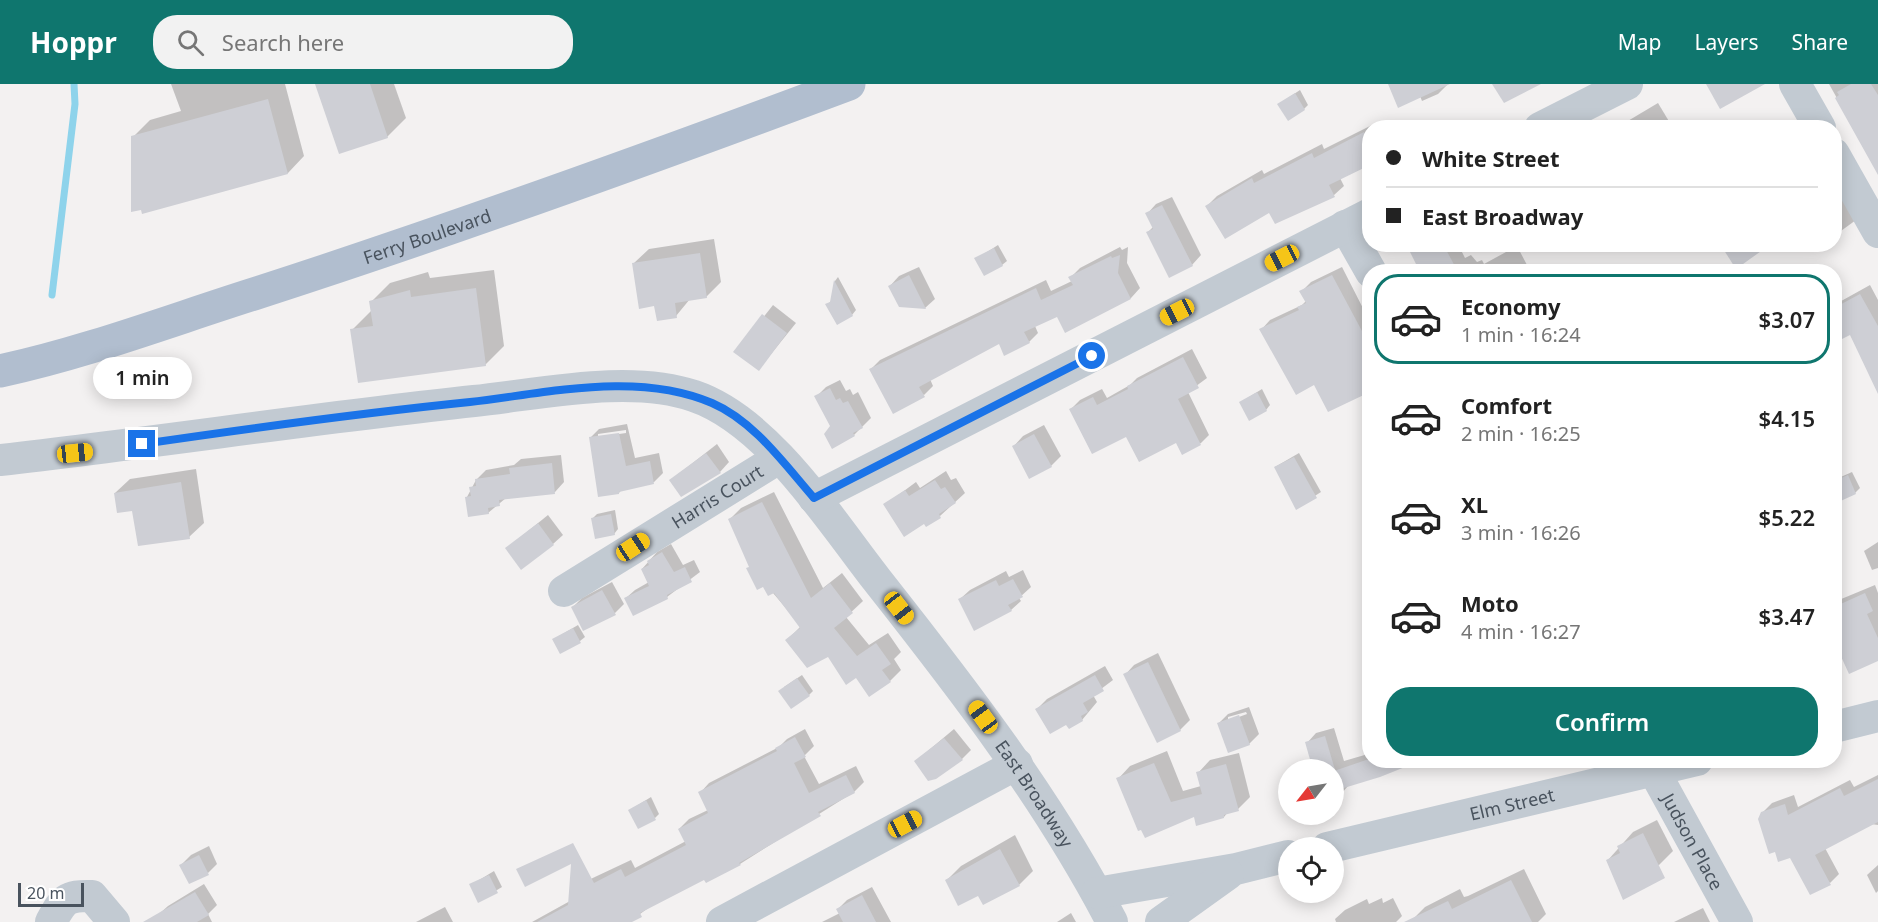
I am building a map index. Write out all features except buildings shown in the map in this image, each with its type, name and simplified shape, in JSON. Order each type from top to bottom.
[{"type":"main road","name":"Ferry Boulevard","points":[[0,371],[137,332],[313,275],[571,187],[849,84]]},
{"type":"street","points":[[1556,120],[1627,84]]},
{"type":"street","points":[[1795,84],[1815,120]]},
{"type":"street","points":[[1842,168],[1878,232]]},
{"type":"street","points":[[814,498],[1357,220],[1362,239]]},
{"type":"street","name":"East Broadway","points":[[0,460],[98,450],[332,417],[578,389],[642,387],[669,389],[715,404],[752,429],[814,498],[1017,764],[1097,893],[1112,922]]},
{"type":"street","name":"Harris Court","points":[[564,591],[779,458]]},
{"type":"street","points":[[1842,725],[1878,716]]},
{"type":"street","points":[[722,922],[1017,764]]},
{"type":"street","name":"Elm Street","points":[[1344,844],[1643,768]]},
{"type":"street","name":"Judson Place","points":[[1652,768],[1737,922]]},
{"type":"street","points":[[1097,893],[1236,869],[1278,858]]},
{"type":"street","points":[[1161,922],[1236,869]]},
{"type":"street","points":[[51,922],[60,905],[73,895],[92,896],[114,922]]},
{"type":"waterway","points":[[52,295],[75,104],[74,84]]},
{"type":"route","points":[[142,444],[320,418],[578,389],[642,387],[669,389],[715,404],[752,429],[814,498],[1092,356]]}]
